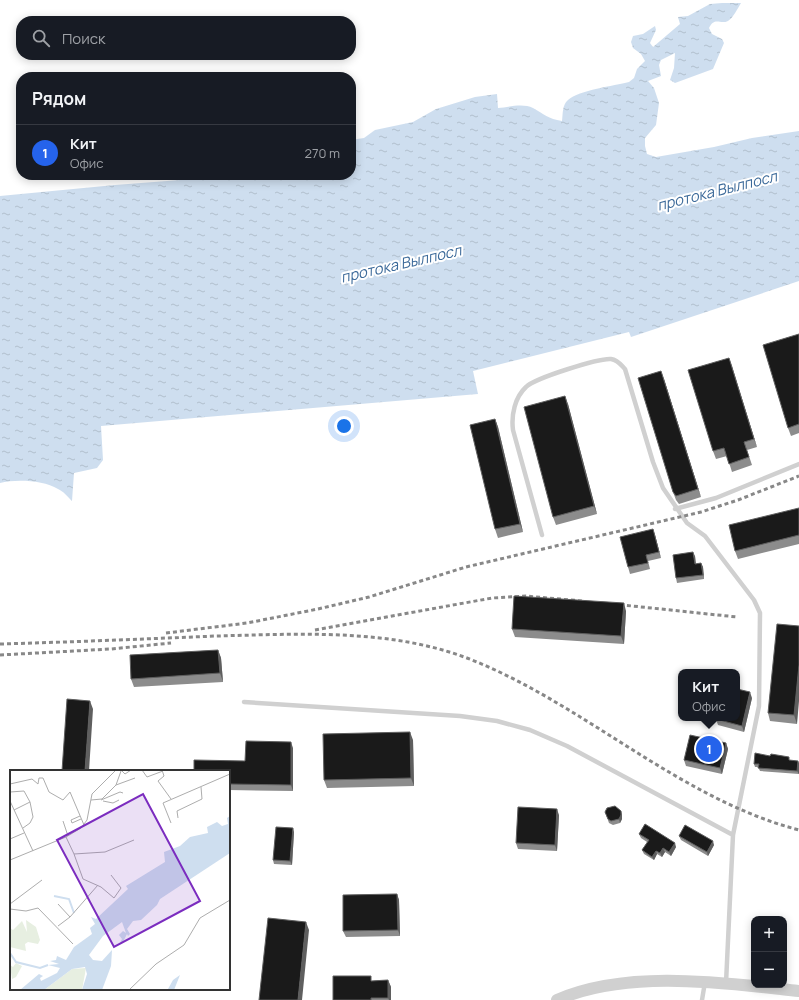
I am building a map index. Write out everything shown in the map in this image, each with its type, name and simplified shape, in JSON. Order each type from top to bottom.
[{"type":"street","points":[[557,1000],[576,992],[627,983],[680,981],[726,983],[799,991]]},
{"type":"lane","points":[[542,535],[513,430],[512,421],[516,403],[520,394],[533,382],[602,359],[612,359],[620,362],[625,370],[653,462],[663,488],[675,509],[687,523],[705,536],[754,600],[760,613],[759,706],[733,835],[726,983]]},
{"type":"lane","points":[[675,509],[716,498],[799,464]]},
{"type":"lane","points":[[244,702],[460,716],[497,720],[530,730],[567,746],[733,835]]},
{"type":"lane","points":[[702,1000],[705,982]]},
{"type":"water","name":"протока Вылпосл","points":[[741,3],[730,20],[725,22],[713,22],[709,28],[712,34],[722,39],[724,43],[713,69],[675,83],[670,80],[674,68],[675,53],[661,60],[659,65],[661,76],[648,81],[654,88],[659,103],[656,125],[645,138],[647,154],[656,157],[714,147],[752,138],[799,131],[799,281],[631,337],[629,332],[473,371],[478,394],[101,426],[103,460],[97,468],[74,473],[72,501],[60,490],[37,482],[14,481],[0,483],[0,196],[180,180],[356,180],[356,139],[364,138],[375,130],[413,122],[436,109],[475,97],[497,94],[498,108],[525,106],[533,108],[550,118],[562,121],[565,104],[573,97],[588,91],[629,82],[634,78],[637,69],[645,61],[641,54],[633,48],[631,42],[633,36],[643,34],[655,26],[656,30],[650,43],[653,47],[680,24],[678,17],[688,16],[710,4]]},
{"type":"building","points":[[799,334],[799,424],[788,428],[763,345]]},
{"type":"building","points":[[729,358],[754,439],[744,442],[749,457],[729,464],[724,448],[713,451],[688,370]]},
{"type":"building","points":[[661,371],[698,489],[676,496],[673,492],[638,378]]},
{"type":"building","points":[[565,396],[594,506],[553,517],[524,407]]},
{"type":"building","points":[[495,419],[520,524],[495,529],[470,425]]},
{"type":"building","points":[[799,508],[799,535],[735,551],[729,525]]},
{"type":"building","points":[[653,529],[659,552],[646,555],[648,563],[628,567],[620,537]]},
{"type":"building","points":[[693,552],[695,564],[701,563],[703,575],[676,578],[673,555]]},
{"type":"building","points":[[514,596],[624,603],[621,636],[512,629]]},
{"type":"building","points":[[777,624],[799,626],[799,665],[794,715],[768,713]]},
{"type":"building","points":[[218,650],[220,673],[131,679],[130,655]]},
{"type":"building","points":[[740,690],[750,692],[742,726],[723,721],[740,721]]},
{"type":"building","points":[[67,699],[90,701],[85,770],[62,770]]},
{"type":"building","points":[[410,732],[411,778],[324,780],[323,734]]},
{"type":"building","points":[[690,735],[726,743],[720,768],[684,760]]},
{"type":"building","points":[[246,741],[291,742],[291,785],[230,784],[230,770],[194,770],[194,760],[245,761]]},
{"type":"building","points":[[755,753],[770,756],[771,754],[789,757],[789,760],[798,761],[797,771],[758,768],[759,764],[754,764]]},
{"type":"building","points":[[615,806],[621,811],[621,815],[619,819],[611,821],[608,819],[605,812],[607,808]]},
{"type":"building","points":[[518,807],[557,809],[555,845],[516,843]]},
{"type":"building","points":[[645,824],[675,843],[669,852],[663,848],[660,853],[656,851],[652,857],[642,850],[649,840],[639,834]]},
{"type":"building","points":[[685,825],[713,841],[707,852],[679,836]]},
{"type":"building","points":[[276,827],[293,828],[290,861],[273,860]]},
{"type":"building","points":[[397,894],[398,930],[343,931],[343,895]]},
{"type":"building","points":[[268,918],[306,922],[298,1000],[259,1000]]},
{"type":"building","points":[[333,976],[371,976],[371,981],[388,980],[388,998],[371,998],[371,1000],[333,1000]]},
{"type":"railway","points":[[166,633],[247,623],[369,597],[466,567],[701,512],[738,500],[799,476]]},
{"type":"railway","points":[[315,630],[492,598],[526,596],[582,601]]},
{"type":"railway","points":[[613,604],[737,617]]},
{"type":"railway","points":[[0,644],[281,634],[346,635],[410,642],[442,650],[472,660],[514,679],[554,701],[673,774],[714,797],[755,816],[799,830]]},
{"type":"railway","points":[[0,655],[111,649],[171,643]]},
{"type":"place","name":"Кит","points":[[709,749]]}]
